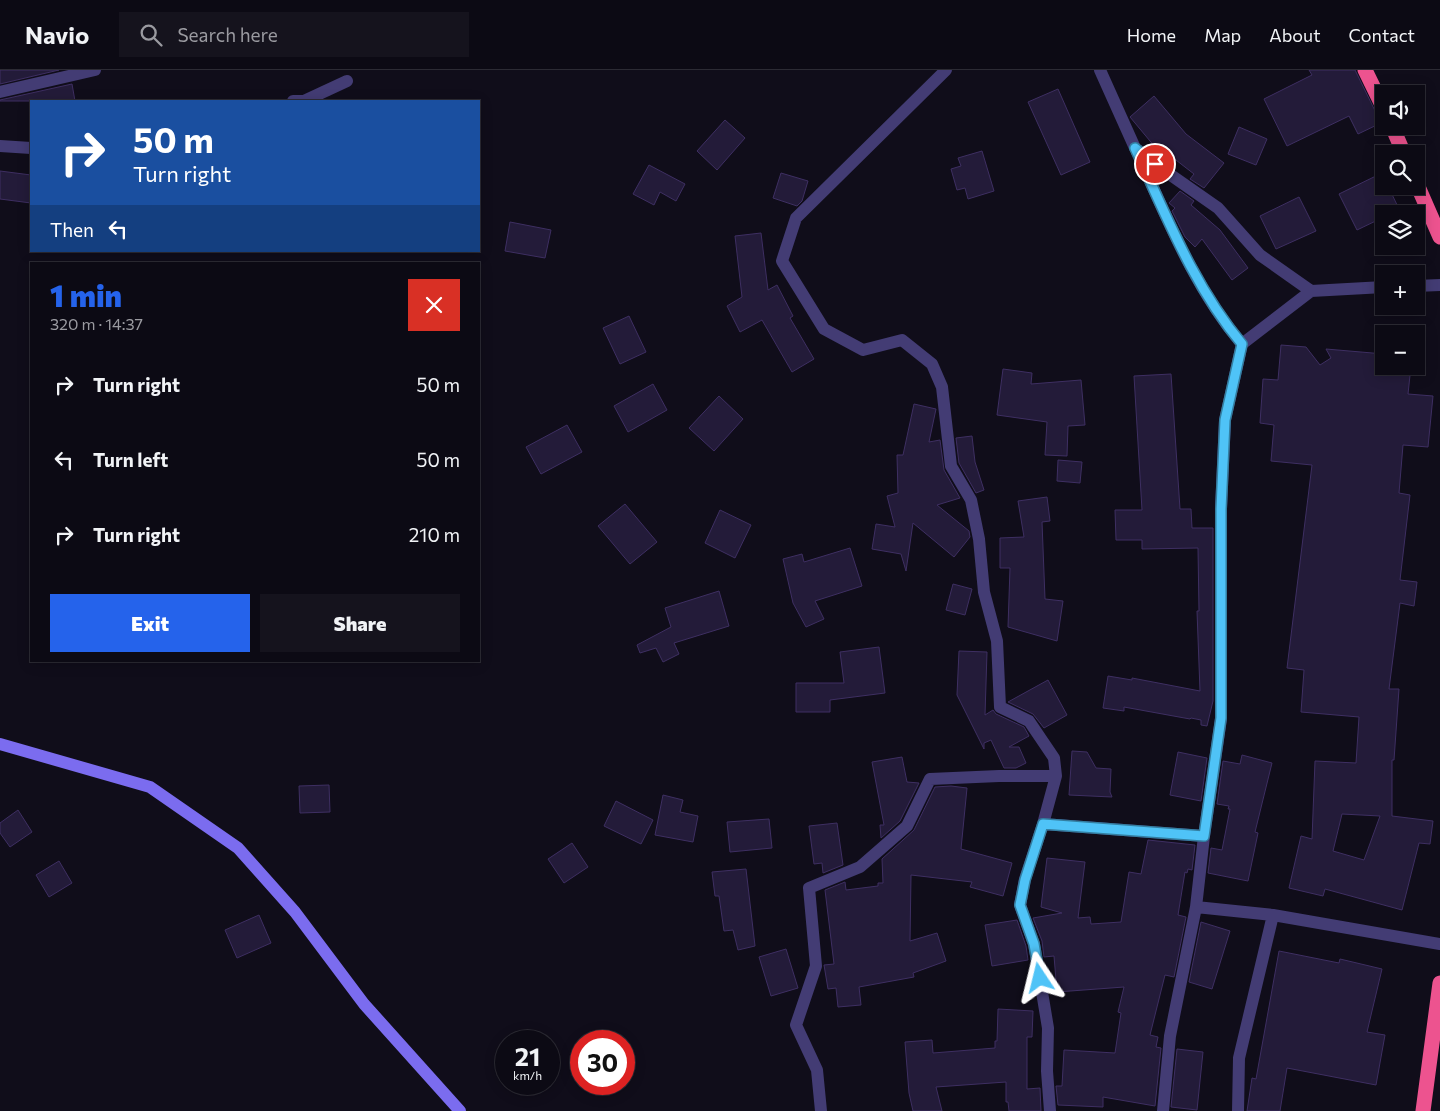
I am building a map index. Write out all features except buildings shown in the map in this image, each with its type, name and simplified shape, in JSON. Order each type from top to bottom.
[{"type":"highway","points":[[1365,70],[1375,91]]},
{"type":"highway","points":[[1422,195],[1440,237]]},
{"type":"highway","points":[[1423,1111],[1440,983]]},
{"type":"street","points":[[0,92],[95,70]]},
{"type":"street","points":[[946,70],[796,218],[782,261],[824,329],[863,350],[902,340],[932,364],[942,387],[951,466],[971,500],[980,539],[984,592],[997,641],[1000,707],[1029,721],[1054,758],[1056,776],[1025,880],[1020,905],[1034,944],[1048,1028],[1047,1071],[1050,1111]]},
{"type":"street","points":[[1100,70],[1180,246],[1228,327],[1242,344]]},
{"type":"street","points":[[306,100],[347,81]]},
{"type":"street","points":[[0,146],[30,148]]},
{"type":"street","points":[[1135,148],[1218,208],[1260,254],[1311,290]]},
{"type":"street","points":[[1425,286],[1440,285]]},
{"type":"street","points":[[1163,1111],[1170,1036],[1196,907],[1221,718],[1221,509],[1225,420],[1242,344],[1311,290],[1375,287]]},
{"type":"street","points":[[0,744],[150,787],[238,848],[295,912],[364,1004],[460,1111]]},
{"type":"street","points":[[821,1111],[817,1070],[796,1025],[816,966],[809,888],[860,867],[908,826],[930,778],[1056,776]]},
{"type":"street","points":[[1043,824],[1204,836]]},
{"type":"street","points":[[1196,907],[1274,915],[1440,944]]},
{"type":"street","points":[[1238,1111],[1239,1058],[1274,915]]},
{"type":"route","points":[[1040,978],[1034,944],[1020,905],[1025,880],[1043,824],[1102,830],[1204,836],[1221,718],[1221,509],[1225,420],[1242,344],[1228,327],[1180,246],[1135,148],[1155,164]]}]
